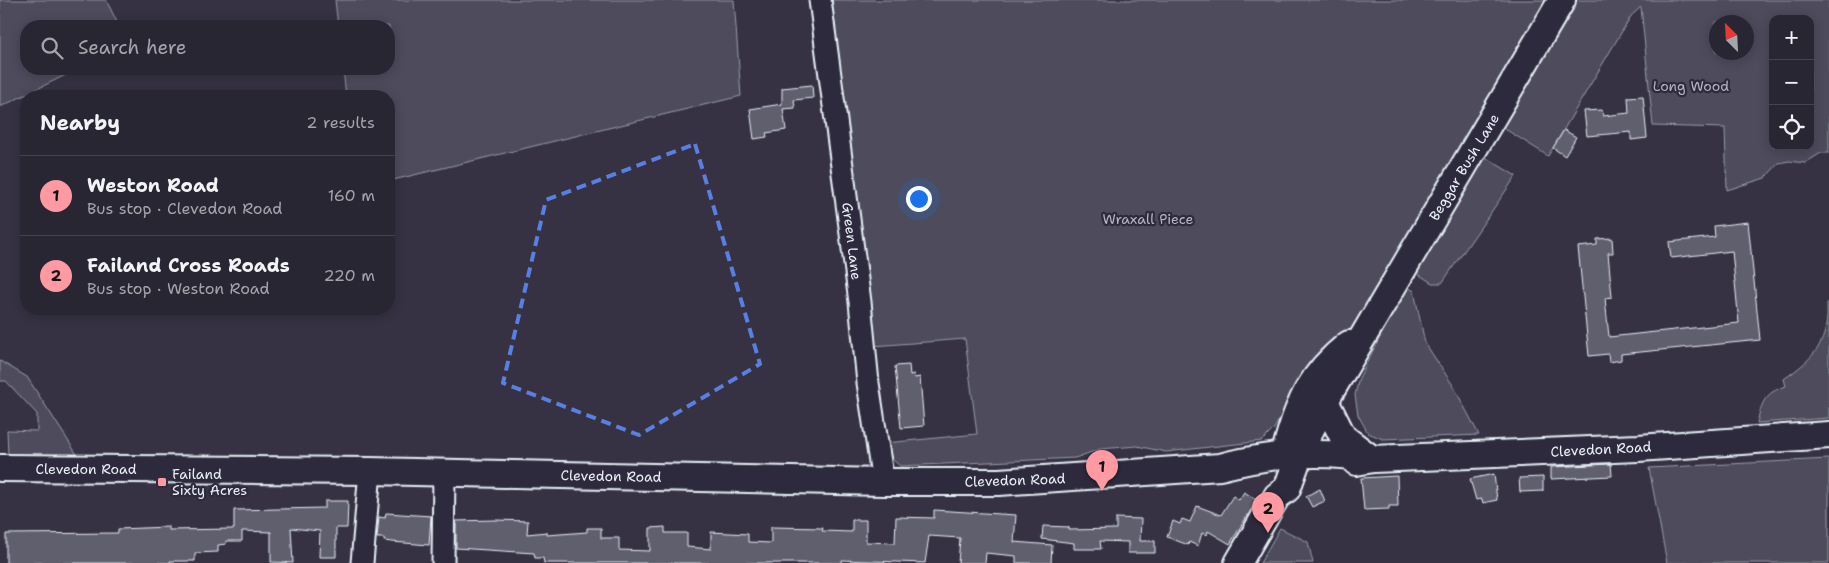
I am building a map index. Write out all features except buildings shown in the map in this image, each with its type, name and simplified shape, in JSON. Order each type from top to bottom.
[{"type":"main road","name":"Beggar Bush Lane","points":[[1289,462],[1364,333],[1485,134],[1562,0]]},
{"type":"main road","name":"Beggar Bush Lane","points":[[1289,462],[1294,421],[1309,385],[1325,366],[1364,333]]},
{"type":"main road","points":[[1326,401],[1343,437],[1373,459]]},
{"type":"main road","name":"Clevedon Road","points":[[0,468],[370,470],[883,482],[1015,482],[1220,467],[1247,471],[1341,453],[1373,459],[1638,448],[1829,435]]},
{"type":"main road","points":[[1238,563],[1276,496],[1289,462]]},
{"type":"street","name":"Green Lane","points":[[820,0],[860,302],[868,383],[883,482]]},
{"type":"street","points":[[362,563],[370,470]]},
{"type":"street","points":[[443,563],[444,472]]},
{"type":"highlighted area","points":[[695,144],[760,364],[639,435],[503,383],[546,200]]},
{"type":"green space","points":[[0,0],[106,0],[116,20],[20,20],[20,75],[66,75],[35,90],[20,90],[20,97],[0,107]]},
{"type":"green space","points":[[335,0],[734,0],[741,96],[395,180],[395,90],[345,90],[344,75],[395,75],[395,20],[337,20]]},
{"type":"green space","name":"Wraxall Piece","points":[[832,0],[1548,0],[1353,328],[1321,355],[1302,375],[1274,429],[1262,441],[1166,452],[1137,446],[1100,449],[1075,458],[900,466],[892,459],[886,443],[977,434],[965,339],[873,346]]},
{"type":"green space","name":"Long Wood","points":[[1577,0],[1829,0],[1829,153],[1821,153],[1805,163],[1789,161],[1779,163],[1765,178],[1727,190],[1725,128],[1653,126],[1641,7],[1631,16],[1548,156],[1502,127]]},
{"type":"green space","points":[[1485,157],[1516,176],[1442,283],[1432,283],[1415,272]]},
{"type":"green space","points":[[1406,286],[1414,291],[1425,343],[1454,387],[1479,435],[1383,439],[1368,433],[1358,415],[1355,395],[1359,378]]},
{"type":"green space","points":[[1829,302],[1829,418],[1757,423],[1768,395],[1786,386],[1784,379],[1812,356],[1818,348],[1825,329],[1827,303]]},
{"type":"green space","points":[[0,361],[27,377],[78,456],[8,455],[7,430],[37,431],[37,414],[6,381],[0,381]]},
{"type":"green space","points":[[1829,459],[1829,563],[1667,563],[1649,468]]},
{"type":"green space","points":[[1280,528],[1308,542],[1313,563],[1260,563]]},
{"type":"place","name":"Failand Sixty Acres","points":[[162,482]]},
{"type":"place","name":"Weston Road","points":[[1102,491]]},
{"type":"place","name":"Failand Cross Roads","points":[[1268,533]]}]
